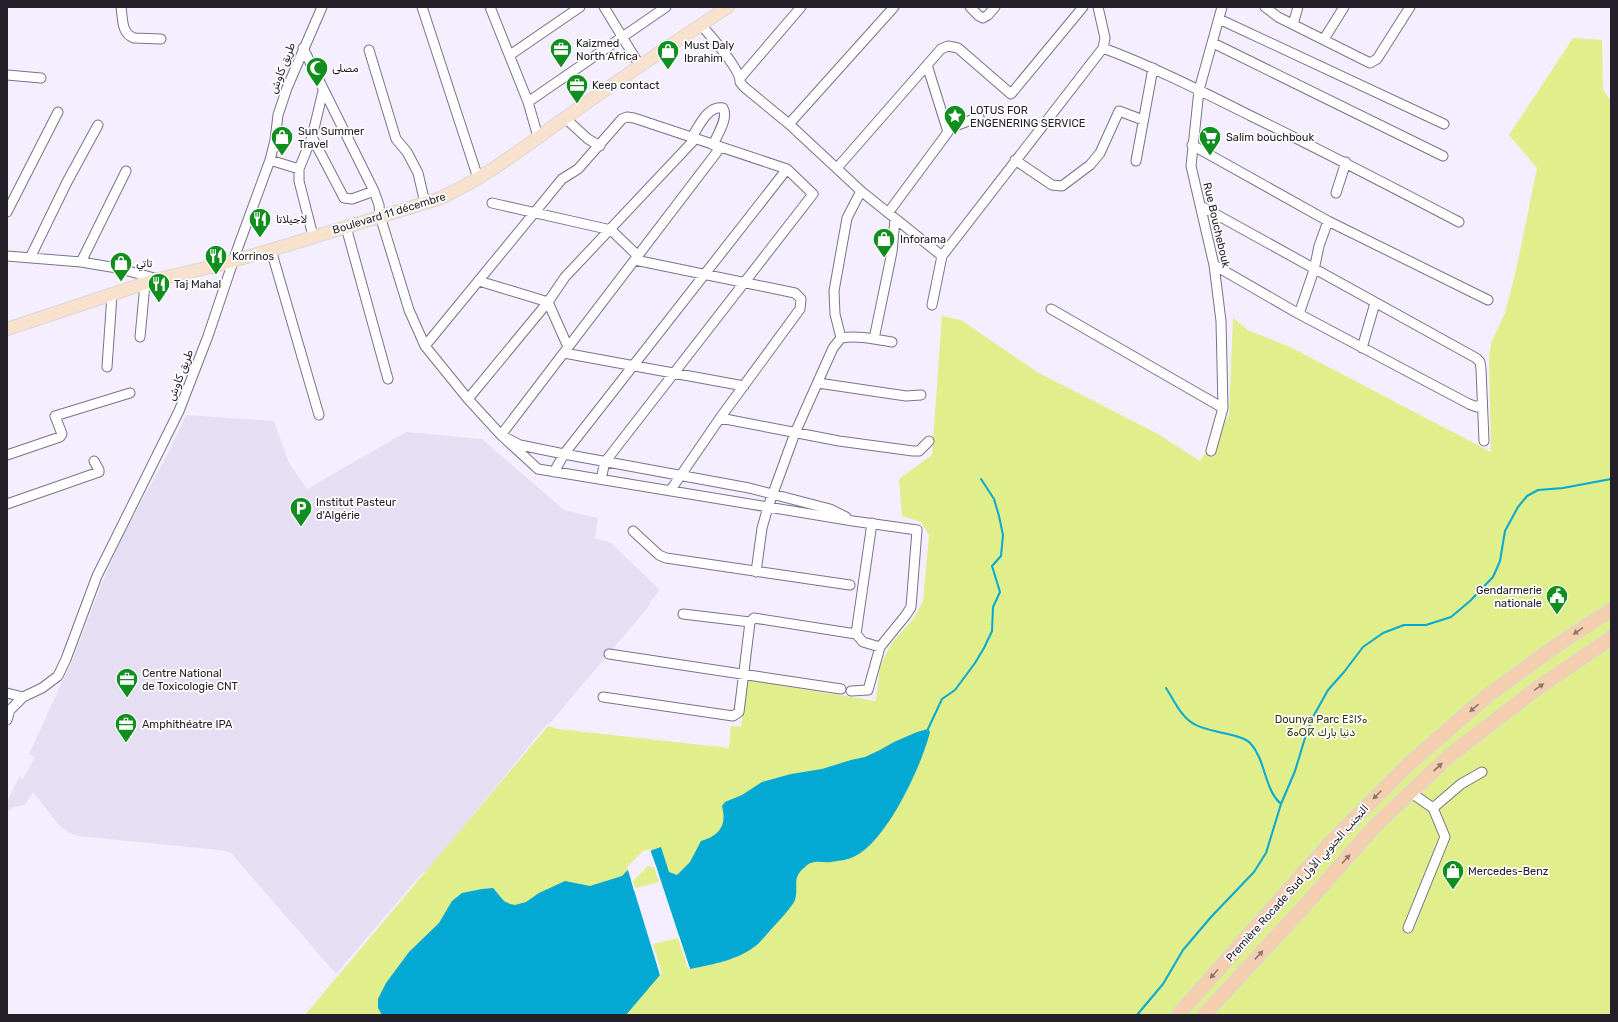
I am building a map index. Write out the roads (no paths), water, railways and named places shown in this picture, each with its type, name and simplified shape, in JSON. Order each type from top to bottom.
[{"type":"highway","name":"Première Rocade Sud التجنب الجنوبي الأول","points":[[1178,1015],[1330,843],[1410,763],[1487,696],[1560,643],[1611,610]]},
{"type":"highway","name":"Première Rocade Sud التجنب الجنوبي الأول","points":[[1204,1015],[1309,901],[1375,826],[1410,792],[1449,756],[1491,722],[1536,689],[1611,638]]},
{"type":"main road","name":"Boulevard 11 décembre","points":[[7,329],[158,279],[233,261],[426,203],[460,189],[501,164],[640,66],[728,7]]},
{"type":"street","points":[[121,7],[125,30],[130,37],[161,39]]},
{"type":"street","name":"طريق كاوش","points":[[7,720],[10,710],[23,697],[42,688],[58,676],[66,659],[97,576],[179,412],[208,336],[233,261],[270,160],[275,140],[278,115],[287,88],[322,7]]},
{"type":"street","points":[[422,7],[478,178]]},
{"type":"street","points":[[490,7],[528,102],[538,138]]},
{"type":"street","points":[[510,55],[580,7]]},
{"type":"street","points":[[604,7],[640,66]]},
{"type":"street","points":[[528,102],[666,7]]},
{"type":"street","points":[[801,7],[741,77],[740,82],[789,124],[861,192],[942,256]]},
{"type":"street","points":[[789,124],[894,7]]},
{"type":"street","points":[[970,7],[984,18],[995,7]]},
{"type":"street","points":[[837,168],[941,49],[948,46],[958,48],[1011,94],[1083,7]]},
{"type":"street","points":[[932,305],[942,256],[1103,48],[1105,38],[1098,7]]},
{"type":"street","name":"Rue Bouchebouk","points":[[1211,451],[1223,408],[1221,321],[1214,265],[1191,166],[1192,145],[1199,90],[1222,7]]},
{"type":"street","points":[[1265,7],[1278,17],[1368,62],[1373,62],[1377,59],[1410,7]]},
{"type":"street","points":[[1293,24],[1298,7]]},
{"type":"street","points":[[1324,39],[1344,7]]},
{"type":"street","points":[[1219,19],[1444,124]]},
{"type":"street","points":[[701,24],[729,58],[741,77]]},
{"type":"street","points":[[1213,43],[1443,156]]},
{"type":"street","points":[[303,48],[374,191],[379,205],[380,216],[409,310],[425,346],[468,399],[501,436],[538,469],[746,502],[853,521],[915,528],[918,532],[911,607],[880,647],[868,690],[851,691]]},
{"type":"street","points":[[1103,48],[1152,68],[1199,90],[1346,162],[1459,222]]},
{"type":"street","points":[[370,50],[396,139],[408,152],[418,173],[426,203]]},
{"type":"street","points":[[874,339],[892,252],[892,216],[948,132],[927,65]]},
{"type":"street","points":[[1136,161],[1152,68]]},
{"type":"street","points":[[7,75],[41,78]]},
{"type":"street","points":[[313,236],[299,181],[299,169],[312,137],[324,91]]},
{"type":"street","points":[[468,399],[548,302],[565,277],[611,230],[694,137],[709,112],[718,107],[723,108],[725,112],[724,118],[716,146],[636,258],[501,436]]},
{"type":"street","points":[[1015,160],[1052,185],[1062,186],[1090,165],[1100,153],[1119,111],[1143,120]]},
{"type":"street","points":[[7,212],[58,112]]},
{"type":"street","points":[[425,346],[562,179],[578,169],[600,146],[622,119],[627,117],[694,137],[716,146],[787,169],[813,194],[605,462],[601,479]]},
{"type":"street","points":[[947,129],[979,117]]},
{"type":"street","points":[[565,118],[588,139],[600,146]]},
{"type":"street","points":[[30,258],[67,182],[98,125]]},
{"type":"street","points":[[312,137],[344,198],[352,199],[374,191]]},
{"type":"street","points":[[1192,145],[1328,221],[1488,300]]},
{"type":"street","points":[[270,160],[299,169]]},
{"type":"street","points":[[1336,193],[1346,162]]},
{"type":"street","points":[[554,472],[564,454],[787,169]]},
{"type":"street","points":[[81,262],[126,171]]},
{"type":"street","points":[[841,338],[835,314],[834,291],[847,218],[861,192]]},
{"type":"street","points":[[492,203],[611,230],[636,258],[705,275],[795,293],[801,299],[800,309],[720,418],[670,491]]},
{"type":"street","points":[[1201,206],[1314,270],[1476,358],[1480,362],[1481,369],[1484,440]]},
{"type":"street","points":[[1299,314],[1314,270],[1319,246],[1328,221]]},
{"type":"street","points":[[346,227],[388,379]]},
{"type":"street","points":[[271,250],[318,415]]},
{"type":"street","points":[[7,256],[81,262],[117,268],[158,279]]},
{"type":"street","points":[[1214,265],[1299,314],[1469,404],[1477,406],[1482,403]]},
{"type":"street","points":[[479,281],[548,302]]},
{"type":"street","points":[[140,337],[145,284]]},
{"type":"street","points":[[107,367],[112,295]]},
{"type":"street","points":[[548,302],[566,350]]},
{"type":"street","points":[[1362,348],[1375,303]]},
{"type":"street","points":[[1051,309],[1223,408]]},
{"type":"street","points":[[756,572],[762,528],[768,507],[795,433],[833,348],[841,338],[847,337],[892,342]]},
{"type":"street","points":[[566,350],[634,366],[744,386]]},
{"type":"street","points":[[818,383],[906,396],[921,395]]},
{"type":"street","points":[[7,455],[60,437],[62,434],[55,416],[130,393]]},
{"type":"street","points":[[720,418],[839,442],[913,451],[919,451],[929,441]]},
{"type":"street","points":[[501,436],[520,445],[748,488],[835,511],[853,521]]},
{"type":"street","points":[[7,504],[99,472],[94,461]]},
{"type":"street","points":[[856,634],[872,523]]},
{"type":"street","points":[[633,531],[659,555],[666,558],[850,585]]},
{"type":"street","points":[[683,614],[750,622]]},
{"type":"street","points":[[603,697],[733,716],[739,712],[750,622],[754,618],[856,634],[863,642],[880,647]]},
{"type":"street","points":[[609,654],[841,689]]},
{"type":"street","points":[[7,693],[23,697]]},
{"type":"street","points":[[1433,808],[1461,784],[1482,772]]},
{"type":"street","points":[[1408,928],[1445,837],[1433,808],[1410,792]]},
{"type":"water","points":[[928,729],[930,732],[926,746],[900,803],[889,822],[877,838],[864,850],[849,859],[831,862],[814,862],[805,867],[798,875],[795,900],[781,919],[758,944],[743,954],[717,963],[690,969],[679,936],[651,942],[660,975],[626,1015],[382,1015],[378,1008],[378,999],[386,983],[409,952],[439,923],[452,901],[462,893],[493,888],[504,901],[515,905],[526,902],[539,893],[565,881],[590,886],[622,876],[644,853],[661,847],[669,872],[677,875],[690,862],[701,841],[713,836],[720,829],[724,819],[722,806],[725,802],[742,795],[762,782],[791,774],[822,769],[865,757],[917,732]],"holes":[[[650,864],[656,866],[661,884],[634,891],[631,880]]]},
{"type":"waterway","points":[[928,729],[942,699],[955,690],[975,663],[992,631],[993,607],[1000,592],[992,566],[1001,556],[1003,535],[994,499],[981,479]]},
{"type":"waterway","points":[[1137,1015],[1163,984],[1183,950],[1211,917],[1254,872],[1266,853],[1281,804],[1295,771],[1313,717],[1328,690],[1363,647],[1383,633],[1404,625],[1426,625],[1451,617],[1470,601],[1493,577],[1500,561],[1505,531],[1518,507],[1527,496],[1538,490],[1563,488],[1611,479]]},
{"type":"waterway","points":[[1166,688],[1178,708],[1189,721],[1200,727],[1247,740],[1251,744],[1260,758],[1271,791],[1281,804]]},
{"type":"place","name":"Kaizmed North Africa","points":[[561,68]]},
{"type":"place","name":"Must Daly Ibrahim","points":[[668,70]]},
{"type":"place","name":"مصلى","points":[[317,88]]},
{"type":"place","name":"Keep contact","points":[[577,104]]},
{"type":"place","name":"LOTUS FOR ENGENERING SERVICE","points":[[955,136]]},
{"type":"place","name":"Sun Summer Travel","points":[[282,156]]},
{"type":"place","name":"Salim bouchbouk","points":[[1210,156]]},
{"type":"place","name":"لاجيلاتا","points":[[260,238]]},
{"type":"place","name":"Inforama","points":[[884,258]]},
{"type":"place","name":"Korrinos","points":[[216,276]]},
{"type":"place","name":"تاتي","points":[[121,282]]},
{"type":"place","name":"Taj Mahal","points":[[159,304]]},
{"type":"place","name":"Institut Pasteur d'Algérie","points":[[301,528]]},
{"type":"place","name":"Gendarmerie nationale","points":[[1557,616]]},
{"type":"place","name":"Centre National de Toxicologie CNT","points":[[127,698]]},
{"type":"place","name":"Amphithéatre IPA","points":[[126,744]]},
{"type":"place","name":"Mercedes-Benz","points":[[1453,890]]},
{"type":"park label","name":"Dounya Parc ⴹⵓⵏⵢⴰ ⵒⴰⵔⴽ دنيا بارك","points":[[1321,725]]}]
